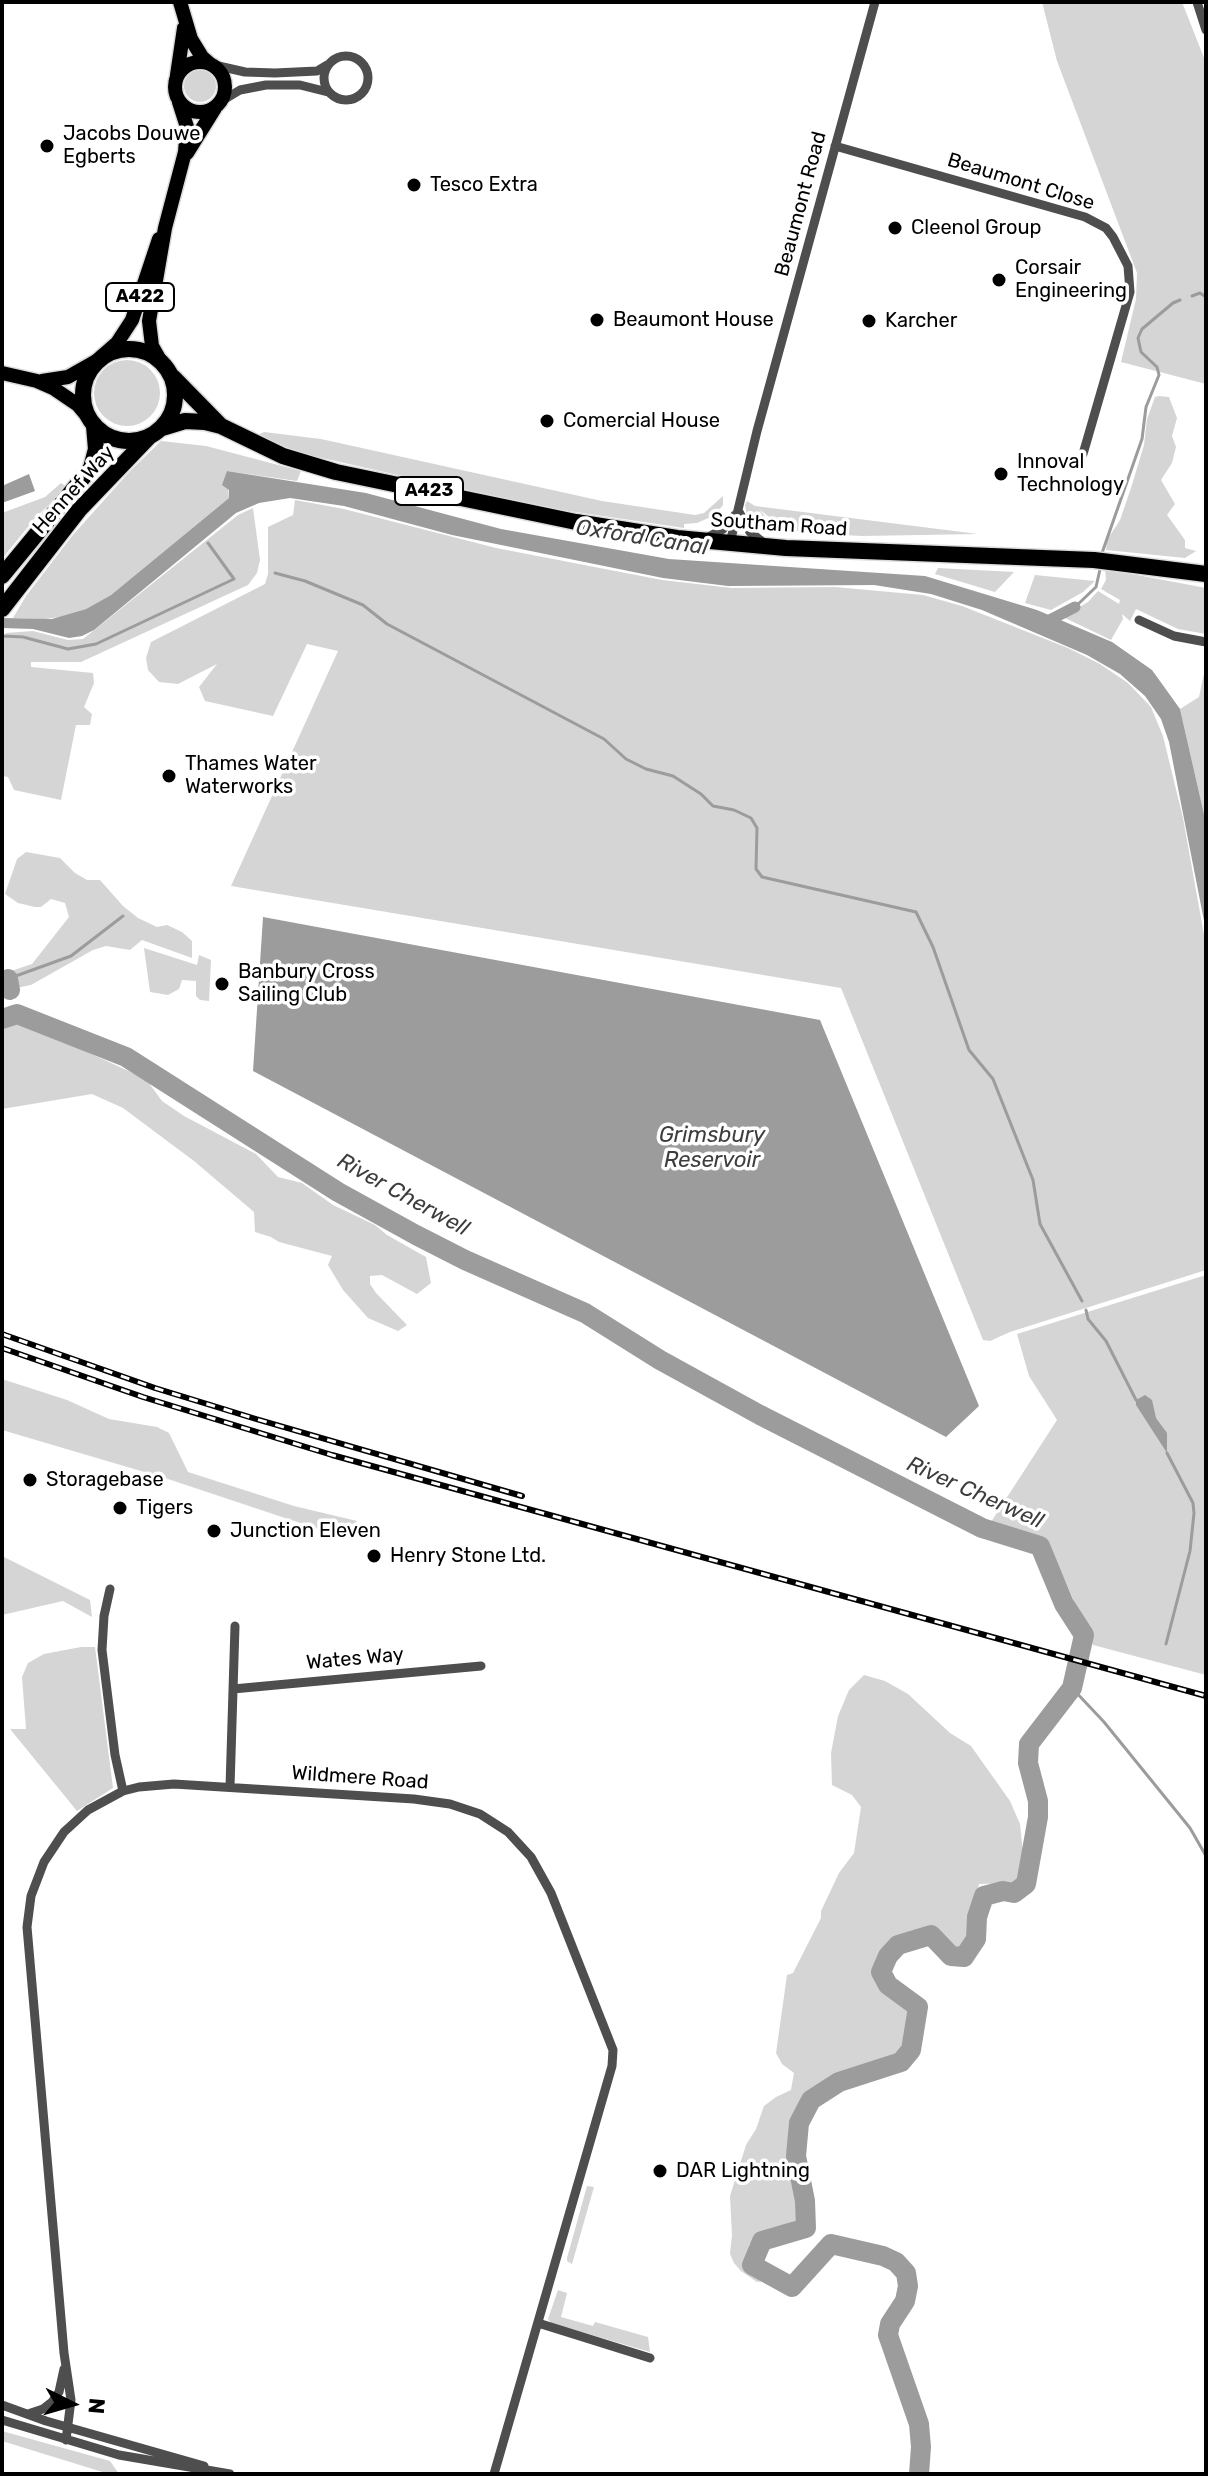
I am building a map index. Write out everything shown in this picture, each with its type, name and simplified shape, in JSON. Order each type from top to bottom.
[{"type":"highway","points":[[126,348],[151,354],[161,362],[171,376],[175,398],[173,409],[155,432],[138,440],[114,439],[91,421],[83,393],[85,381],[100,359],[126,348]]},
{"type":"highway","name":"Southam Road","points":[[171,376],[221,426]]},
{"type":"highway","name":"Hennef Way","points":[[2,576],[91,468],[96,449],[91,421]]},
{"type":"highway","name":"Southam Road","points":[[155,432],[185,421],[221,426],[283,456],[336,472],[576,522],[701,540],[774,547],[1102,560],[1206,574]]},
{"type":"highway","name":"Hennef Way","points":[[3,608],[79,510],[155,432]]},
{"type":"main road","points":[[180,2],[184,21],[198,52],[225,82],[218,105],[200,113],[179,102],[176,95],[184,21]]},
{"type":"main road","points":[[176,79],[193,62],[212,64]]},
{"type":"main road","name":"A422","points":[[161,362],[152,346],[149,321],[165,228],[184,161],[187,127],[179,102]]},
{"type":"main road","name":"A422","points":[[184,161],[218,105]]},
{"type":"main road","name":"A422","points":[[100,359],[117,343],[132,320],[153,252],[165,228]]},
{"type":"main road","points":[[37,381],[68,377],[100,359]]},
{"type":"main road","points":[[2,373],[37,381],[66,396],[91,421]]},
{"type":"street","name":"Beaumont Road","points":[[730,543],[875,2]]},
{"type":"street","points":[[1197,2],[1206,30]]},
{"type":"street","points":[[212,64],[236,71],[309,72],[322,69],[340,57],[354,57],[365,66],[368,80],[363,92],[354,99],[340,100],[328,92],[300,85],[266,85],[240,90],[218,105]]},
{"type":"street","points":[[327,65],[323,78],[328,92]]},
{"type":"street","name":"Beaumont Close","points":[[835,146],[1085,217],[1106,228],[1128,266],[1130,292],[1083,454]]},
{"type":"street","points":[[701,540],[723,529],[738,508]]},
{"type":"street","points":[[738,508],[750,532],[774,547]]},
{"type":"street","points":[[1139,620],[1174,636],[1206,642]]},
{"type":"street","points":[[110,1589],[104,1616],[102,1650],[115,1755],[123,1791]]},
{"type":"street","points":[[230,1787],[235,1626]]},
{"type":"street","name":"Wates Way","points":[[233,1689],[481,1666]]},
{"type":"street","name":"Wildmere Road","points":[[66,2440],[71,2400],[64,2353],[28,1941],[28,1913],[40,1870],[64,1832],[88,1810],[123,1791],[166,1784],[450,1804],[480,1814],[508,1832],[531,1857],[609,2037],[613,2059],[494,2474]]},
{"type":"street","points":[[538,2323],[650,2358]]},
{"type":"street","name":"Wildmere Road","points":[[28,2414],[43,2409],[59,2392],[64,2353]]},
{"type":"street","points":[[2,2405],[230,2474]]},
{"type":"street","points":[[2,2420],[146,2461],[214,2470]]},
{"type":"shaded area","points":[[1042,2],[1182,2],[1206,63],[1206,384],[1121,362],[1136,299],[1137,273],[1057,61]]},
{"type":"shaded area","points":[[200,70],[211,75],[216,86],[211,97],[200,102],[189,97],[184,86],[189,75]]},
{"type":"shaded area","points":[[121,360],[133,360],[145,365],[155,375],[160,393],[158,406],[145,421],[133,426],[121,426],[109,421],[99,411],[94,399],[94,387],[99,375],[109,365]]},
{"type":"shaded area","points":[[1155,397],[1169,397],[1177,418],[1172,436],[1176,447],[1172,463],[1161,480],[1175,504],[1167,515],[1185,540],[1185,548],[1196,551],[1185,558],[1106,550],[1107,540],[1120,520],[1131,488],[1144,445],[1147,419]]},
{"type":"shaded area","points":[[264,432],[321,439],[602,501],[695,515],[704,513],[723,496],[723,505],[715,515],[697,523],[684,524],[684,528],[535,506],[300,453],[258,435]]},
{"type":"shaded area","points":[[161,441],[206,446],[301,471],[297,481],[227,471],[229,498],[111,595],[86,609],[60,617],[13,618],[72,536]]},
{"type":"shaded area","points":[[61,483],[67,487],[36,517],[2,559],[2,513],[45,497]]},
{"type":"shaded area","points":[[295,500],[344,509],[496,548],[662,580],[732,588],[835,587],[923,595],[962,606],[1068,648],[1128,683],[1151,707],[1163,736],[1183,818],[1206,946],[1206,1270],[990,1341],[983,1340],[841,988],[231,886],[338,651],[307,644],[273,716],[205,701],[199,687],[217,664],[178,684],[159,682],[148,670],[146,658],[151,642],[265,584],[268,574],[268,527],[293,515]]},
{"type":"shaded area","points":[[747,501],[755,506],[978,534],[862,536],[807,533],[783,528],[759,509],[773,526],[789,534],[769,534],[759,529],[759,524],[747,515]]},
{"type":"shaded area","points":[[253,508],[260,560],[257,573],[248,585],[81,662],[31,662],[31,667],[93,673],[94,683],[84,707],[92,714],[90,725],[76,725],[61,800],[14,790],[8,777],[2,776],[2,638],[6,633],[33,631],[68,640],[83,639],[238,515]]},
{"type":"shaded area","points":[[938,568],[1014,572],[995,592],[935,574]]},
{"type":"shaded area","points":[[1105,569],[1206,588],[1206,634],[1178,629],[1136,609],[1130,621],[1122,614],[1123,619],[1111,640],[1063,617],[1088,602],[1098,591],[1119,604],[1120,600],[1101,589],[1106,580]]},
{"type":"shaded area","points":[[1035,575],[1095,581],[1083,592],[1051,610],[1025,603]]},
{"type":"shaded area","points":[[1206,664],[1206,823],[1180,709],[1199,697]]},
{"type":"shaded area","points":[[26,852],[60,858],[87,880],[100,880],[138,918],[157,927],[167,925],[182,932],[192,941],[192,958],[142,940],[130,950],[106,946],[93,950],[31,985],[2,991],[2,974],[32,964],[69,917],[65,903],[51,899],[41,907],[35,907],[18,903],[5,894],[17,859]]},
{"type":"shaded area","points":[[144,948],[197,965],[199,955],[211,960],[209,1001],[196,996],[196,981],[182,980],[179,989],[168,995],[150,992]]},
{"type":"shaded area","points":[[15,1019],[146,1079],[162,1101],[256,1154],[278,1177],[302,1183],[333,1205],[375,1225],[426,1257],[431,1283],[417,1294],[382,1275],[370,1276],[370,1284],[376,1293],[407,1325],[398,1331],[368,1318],[343,1290],[328,1265],[332,1256],[279,1242],[255,1232],[254,1212],[194,1161],[123,1108],[92,1094],[2,1109],[2,1025]]},
{"type":"shaded area","points":[[1206,1275],[1206,1675],[1093,1645],[1047,1539],[991,1522],[1057,1420],[1029,1376],[1017,1334]]},
{"type":"shaded area","points":[[2,1379],[67,1400],[109,1419],[157,1427],[169,1433],[188,1472],[294,1506],[357,1521],[352,1528],[339,1528],[337,1532],[326,1527],[323,1530],[168,1479],[2,1430]]},
{"type":"shaded area","points":[[2,1556],[90,1600],[92,1617],[63,1601],[2,1615]]},
{"type":"shaded area","points":[[95,1647],[113,1788],[77,1811],[10,1729],[26,1729],[22,1677],[28,1663],[44,1654]]},
{"type":"shaded area","points":[[864,1675],[885,1681],[908,1694],[950,1733],[971,1746],[1010,1801],[1020,1824],[1023,1853],[1017,1883],[979,1884],[971,1938],[967,1945],[953,1951],[939,1929],[930,1929],[903,1939],[886,1953],[879,1965],[879,1975],[891,1992],[912,2008],[913,2020],[903,2048],[893,2060],[866,2064],[833,2076],[808,2099],[793,2129],[797,2220],[761,2234],[749,2245],[751,2269],[766,2281],[757,2282],[741,2271],[730,2254],[730,2196],[746,2145],[764,2106],[791,2090],[794,2073],[782,2064],[776,2053],[787,1975],[793,1973],[821,1918],[821,1911],[839,1873],[854,1853],[861,1807],[852,1795],[832,1785],[831,1753],[838,1716],[849,1690]]},
{"type":"shaded area","points":[[587,2186],[594,2187],[572,2264],[567,2258]]},
{"type":"shaded area","points":[[558,2290],[567,2293],[561,2317],[593,2326],[595,2322],[648,2337],[650,2352],[551,2323],[548,2319]]},
{"type":"shaded area","points":[[2,2431],[110,2461],[119,2474],[109,2474],[2,2441]]},
{"type":"water","points":[[227,471],[366,493],[501,529],[669,559],[925,576],[1037,610],[1112,642],[1152,670],[1180,709],[1206,823],[1206,931],[1169,742],[1161,719],[1145,696],[1120,674],[1087,655],[982,610],[931,594],[874,585],[728,586],[663,578],[452,535],[344,506],[290,498],[259,503],[236,513],[94,630],[82,636],[69,638],[33,629],[2,628],[2,618],[52,619],[86,609],[111,595],[229,498],[229,490],[222,485]]},
{"type":"water","points":[[29,474],[35,491],[2,503],[2,486]]},
{"type":"water","name":"Grimsbury Reservoir","points":[[263,917],[820,1020],[979,1406],[946,1437],[253,1071]]},
{"type":"water","points":[[1145,1395],[1152,1400],[1156,1418],[1167,1433],[1167,1453],[1136,1405],[1136,1400]]},
{"type":"waterway","points":[[1192,296],[1200,293],[1206,297]]},
{"type":"waterway","points":[[1102,553],[1142,439],[1146,407],[1159,375],[1157,367],[1141,352],[1138,338],[1142,329],[1180,300]]},
{"type":"waterway","points":[[2,636],[23,637],[68,649],[96,644],[234,579],[208,543]]},
{"type":"waterway","points":[[1075,607],[1096,587],[1101,565]]},
{"type":"waterway","points":[[275,573],[305,581],[363,605],[387,624],[604,739],[626,759],[646,769],[673,776],[713,806],[734,810],[751,818],[757,828],[756,869],[762,877],[916,912],[933,947],[969,1050],[993,1079],[1033,1180],[1040,1224],[1082,1301]]},
{"type":"waterway","points":[[1044,623],[1075,607]]},
{"type":"waterway","points":[[2,981],[71,956],[123,916]]},
{"type":"waterway","points":[[8,979],[10,990]]},
{"type":"waterway","name":"River Cherwell","points":[[2,1019],[17,1014],[126,1057],[338,1192],[416,1235],[585,1313],[660,1360],[760,1415],[982,1528],[1040,1546],[1064,1604],[1084,1635],[1072,1688],[1029,1744],[1028,1763],[1038,1801],[1038,1817],[1026,1884],[1014,1893],[1003,1891],[984,1896],[977,1917],[976,1939],[964,1957],[951,1956],[931,1935],[898,1945],[888,1956],[881,1972],[888,1985],[918,2007],[911,2050],[901,2062],[839,2082],[811,2100],[799,2123],[796,2156],[805,2201],[806,2228],[762,2241],[752,2265],[792,2287],[831,2244],[883,2256],[896,2262],[906,2273],[908,2286],[905,2301],[890,2324],[888,2335],[919,2424],[919,2474]]},
{"type":"waterway","points":[[1086,1310],[1088,1319],[1106,1341],[1136,1400]]},
{"type":"waterway","points":[[1166,1644],[1190,1551],[1194,1513],[1193,1503],[1167,1453]]},
{"type":"waterway","points":[[1072,1688],[1104,1722],[1190,1828],[1206,1856]]},
{"type":"railway","points":[[2,1334],[155,1388],[522,1496]]},
{"type":"railway","points":[[2,1348],[143,1397],[332,1455],[1206,1696]]},
{"type":"place","name":"Jacobs Douwe Egberts","points":[[47,146]]},
{"type":"place","name":"Tesco Extra","points":[[414,185]]},
{"type":"place","name":"Cleenol Group","points":[[895,228]]},
{"type":"place","name":"Corsair Engineering","points":[[999,280]]},
{"type":"place","name":"Beaumont House","points":[[597,320]]},
{"type":"place","name":"Karcher","points":[[869,321]]},
{"type":"place","name":"Comercial House","points":[[547,421]]},
{"type":"place","name":"Innoval Technology","points":[[1001,474]]},
{"type":"place","name":"Thames Water Waterworks","points":[[169,776]]},
{"type":"place","name":"Banbury Cross Sailing Club","points":[[222,984]]},
{"type":"place","name":"Storagebase","points":[[30,1480]]},
{"type":"place","name":"Tigers","points":[[120,1508]]},
{"type":"place","name":"Junction Eleven","points":[[214,1531]]},
{"type":"place","name":"Henry Stone Ltd.","points":[[374,1556]]},
{"type":"place","name":"DAR Lightning","points":[[660,2171]]},
{"type":"water label","name":"Oxford Canal","points":[[642,538]]}]
